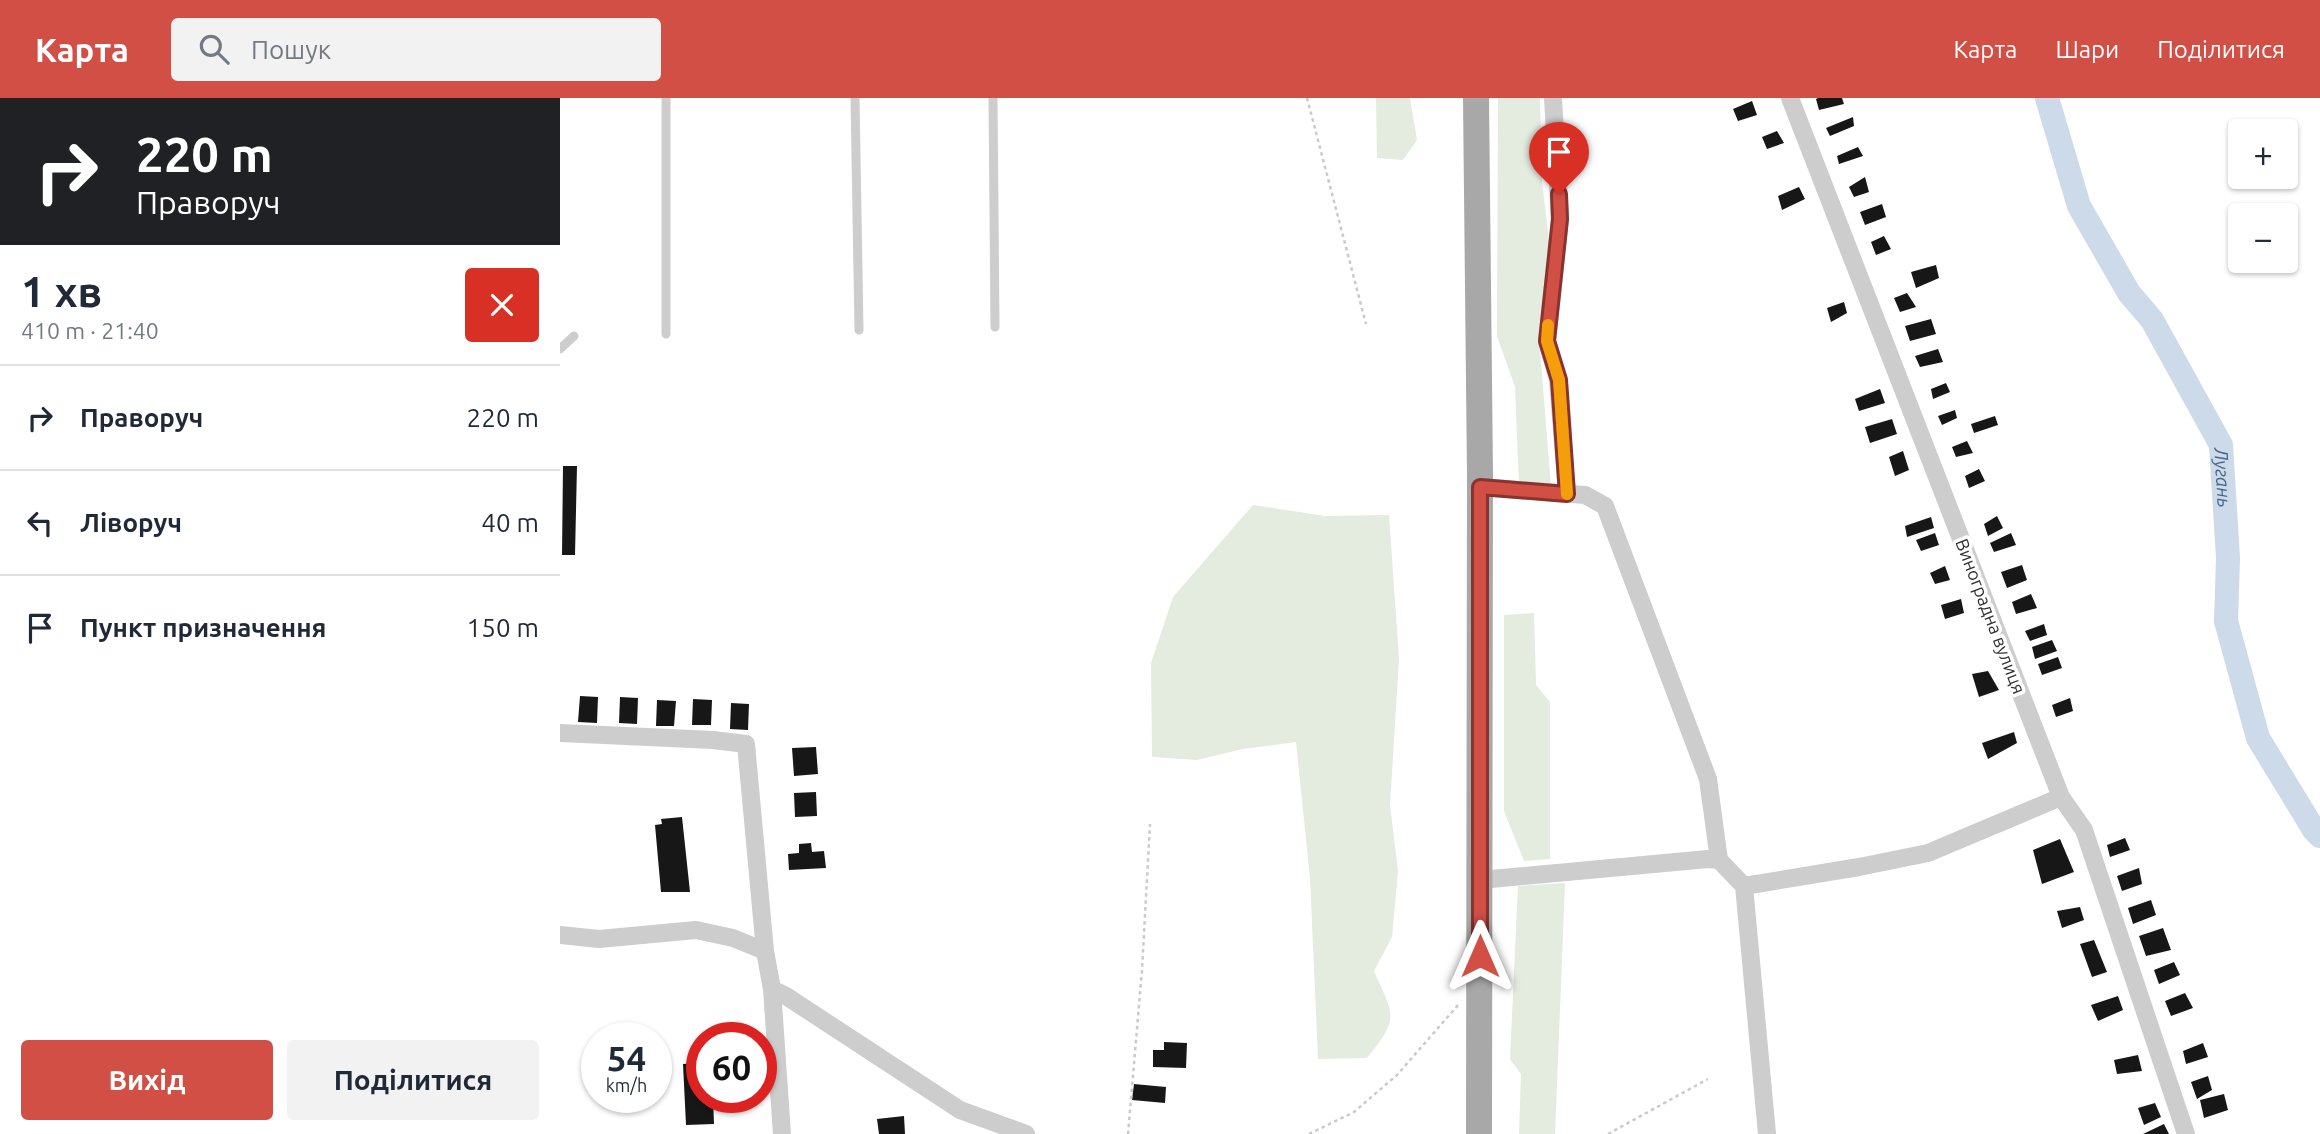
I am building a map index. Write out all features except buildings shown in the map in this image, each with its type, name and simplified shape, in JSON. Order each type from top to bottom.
[{"type":"main road","points":[[1476,98],[1480,487],[1479,1134]]},
{"type":"street","points":[[1553,98],[1560,219],[1547,341],[1559,380],[1567,494]]},
{"type":"street","name":"Виноградна вулиця","points":[[1790,98],[2062,797],[2084,830],[2186,1134]]},
{"type":"street","points":[[1480,487],[1586,495],[1605,506],[1708,779],[1719,859],[1744,886],[1767,1134]]},
{"type":"street","points":[[560,733],[746,744],[765,951],[772,989],[782,1134]]},
{"type":"street","points":[[1744,886],[1928,853],[2062,797]]},
{"type":"street","points":[[1480,880],[1719,859]]},
{"type":"street","points":[[560,935],[599,939],[696,930],[733,938],[765,951]]},
{"type":"street","points":[[772,989],[960,1110],[1026,1134]]},
{"type":"lane","points":[[666,98],[666,334]]},
{"type":"lane","points":[[855,98],[859,330]]},
{"type":"lane","points":[[993,98],[995,327]]},
{"type":"lane","points":[[560,349],[574,335]]},
{"type":"path","points":[[1307,98],[1366,324]]},
{"type":"path","points":[[1128,1134],[1142,970],[1150,824]]},
{"type":"path","points":[[1309,1134],[1354,1112],[1397,1075],[1480,981]]},
{"type":"path","points":[[1608,1134],[1708,1079]]},
{"type":"shaded area","points":[[1376,98],[1410,98],[1417,140],[1403,160],[1377,158]]},
{"type":"shaded area","points":[[1498,98],[1540,98],[1542,182],[1551,256],[1539,337],[1551,487],[1519,484],[1515,387],[1497,336]]},
{"type":"shaded area","points":[[1253,505],[1325,516],[1389,515],[1399,659],[1390,805],[1398,871],[1392,937],[1374,971],[1389,1008],[1389,1025],[1367,1058],[1318,1059],[1310,878],[1296,742],[1243,749],[1197,760],[1152,757],[1151,663],[1173,597]]},
{"type":"shaded area","points":[[1534,613],[1536,685],[1550,702],[1550,859],[1524,861],[1504,811],[1504,615]]},
{"type":"shaded area","points":[[1565,883],[1555,1134],[1519,1134],[1521,1074],[1510,1059],[1518,886]]},
{"type":"waterway","name":"Лугань","points":[[2047,98],[2079,206],[2129,293],[2152,320],[2221,445],[2228,558],[2226,621],[2258,738],[2320,836]]},
{"type":"slow traffic","points":[[1548,325],[1547,341],[1559,380],[1567,494]]},
{"type":"route","points":[[1480,956],[1480,487],[1567,494],[1559,380],[1547,341],[1560,219],[1559,194]]}]
